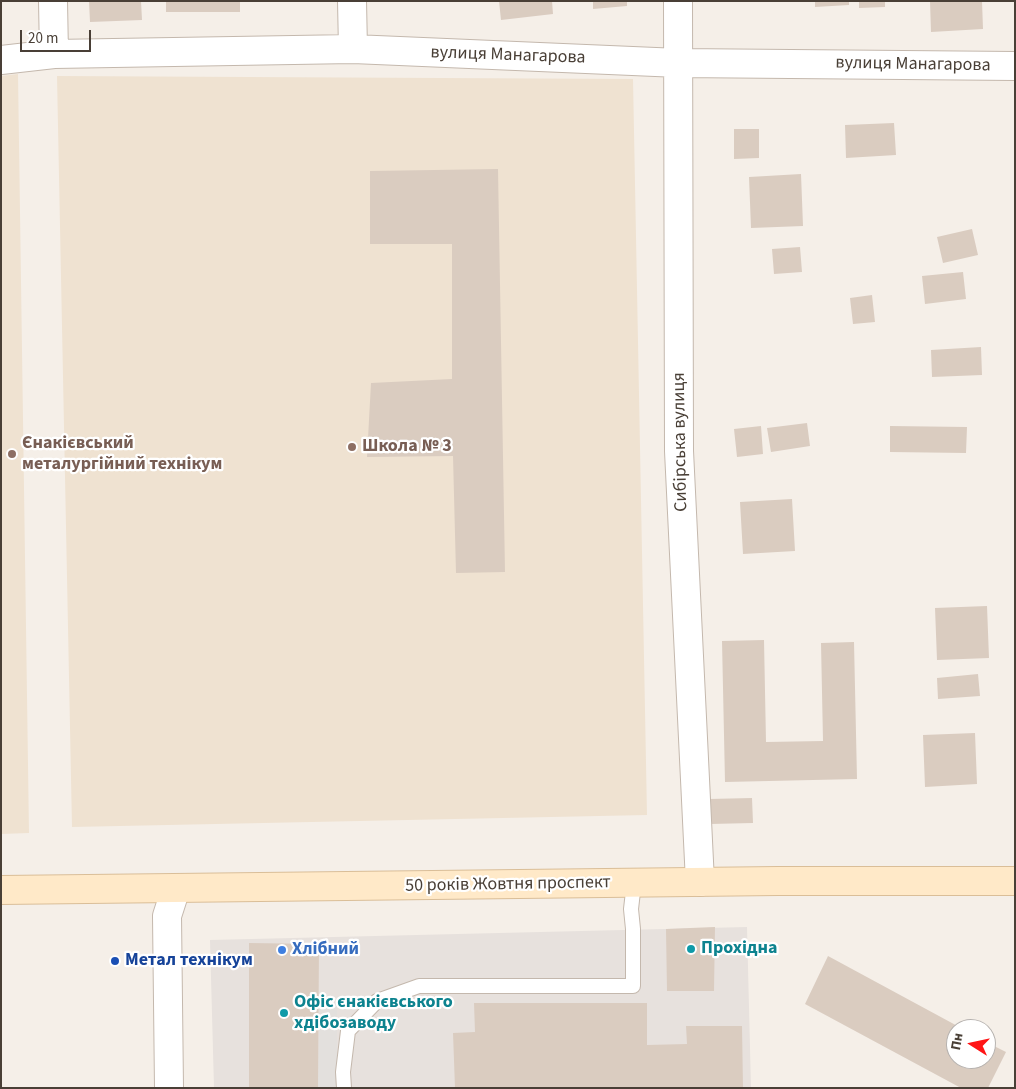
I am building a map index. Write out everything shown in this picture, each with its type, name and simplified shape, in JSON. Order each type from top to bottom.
[{"type":"street","points":[[53,1],[54,54]]},
{"type":"street","points":[[352,1],[353,49]]},
{"type":"street","name":"Сибірська вулиця","points":[[678,1],[679,451],[700,882]]},
{"type":"street","name":"вулиця Манагарова","points":[[1,60],[54,54],[353,49],[679,62],[1015,66]]},
{"type":"street","name":"50 років Жовтня проспект","points":[[1,890],[700,882],[1015,881]]},
{"type":"street","points":[[169,1088],[167,916],[176,888]]},
{"type":"lane","points":[[344,1088],[343,1072],[348,1031],[377,1001],[419,986],[633,986],[631,909],[634,883]]},
{"type":"shaded area","name":"Єнакієвський металургійний технікум","points":[[18,74],[29,833],[1,834],[1,76]]},
{"type":"shaded area","name":"Школа № 3","points":[[57,76],[633,79],[647,815],[72,827]]},
{"type":"shaded area","points":[[747,927],[751,1088],[214,1088],[210,940]]},
{"type":"shaded area","points":[[337,1002],[337,1088],[318,1088],[319,1003]]},
{"type":"building","points":[[89,1],[141,1],[142,20],[90,22]]},
{"type":"building","points":[[166,1],[240,1],[240,12],[166,12]]},
{"type":"building","points":[[499,1],[552,1],[553,14],[501,20]]},
{"type":"building","points":[[593,1],[627,1],[627,6],[593,9]]},
{"type":"building","points":[[815,1],[849,1],[849,5],[815,7]]},
{"type":"building","points":[[859,1],[885,1],[885,7],[859,8]]},
{"type":"building","points":[[930,1],[982,1],[983,29],[931,32]]},
{"type":"building","points":[[894,123],[896,155],[846,158],[845,125]]},
{"type":"building","points":[[734,129],[759,129],[759,158],[734,159]]},
{"type":"building","points":[[498,169],[505,572],[456,573],[453,456],[367,457],[371,383],[452,379],[452,244],[370,244],[370,171]]},
{"type":"building","points":[[801,174],[803,226],[751,228],[749,177]]},
{"type":"building","points":[[972,229],[978,255],[943,263],[937,237]]},
{"type":"building","points":[[800,247],[802,272],[774,274],[772,249]]},
{"type":"building","points":[[963,272],[966,299],[925,304],[922,276]]},
{"type":"building","points":[[872,295],[875,322],[853,324],[850,298]]},
{"type":"building","points":[[981,347],[982,375],[932,377],[931,350]]},
{"type":"building","points":[[807,423],[810,446],[771,452],[767,428]]},
{"type":"building","points":[[761,426],[763,454],[737,457],[734,429]]},
{"type":"building","points":[[890,426],[967,427],[966,453],[890,452]]},
{"type":"building","points":[[792,499],[795,551],[743,554],[740,502]]},
{"type":"building","points":[[987,606],[989,658],[937,660],[935,608]]},
{"type":"building","points":[[764,640],[766,742],[823,741],[821,643],[854,642],[857,779],[725,782],[722,641]]},
{"type":"building","points":[[978,674],[980,696],[938,699],[937,678]]},
{"type":"building","points":[[975,733],[977,784],[925,787],[923,735]]},
{"type":"building","points":[[752,798],[753,823],[710,824],[709,799]]},
{"type":"building","name":"Прохідна","points":[[715,927],[714,991],[667,991],[666,929]]},
{"type":"building","name":"Офіс єнакієвського хдібозаводу","points":[[249,943],[319,944],[318,1088],[249,1088]]},
{"type":"building","points":[[828,956],[946,1020],[946,1069],[996,1069],[996,1047],[1006,1052],[988,1088],[961,1088],[805,1004]]},
{"type":"building","points":[[474,1003],[647,1003],[647,1045],[687,1044],[686,1026],[742,1026],[743,1088],[455,1088],[453,1033],[475,1032]]},
{"type":"place","name":"Школа № 3","points":[[352,447]]},
{"type":"place","name":"Єнакієвський металургійний технікум","points":[[12,454]]},
{"type":"place","name":"Прохідна","points":[[691,949]]},
{"type":"place","name":"Хлібний","points":[[282,950]]},
{"type":"place","name":"Метал технікум","points":[[115,961]]},
{"type":"place","name":"Офіс єнакієвського хдібозаводу","points":[[284,1013]]}]
